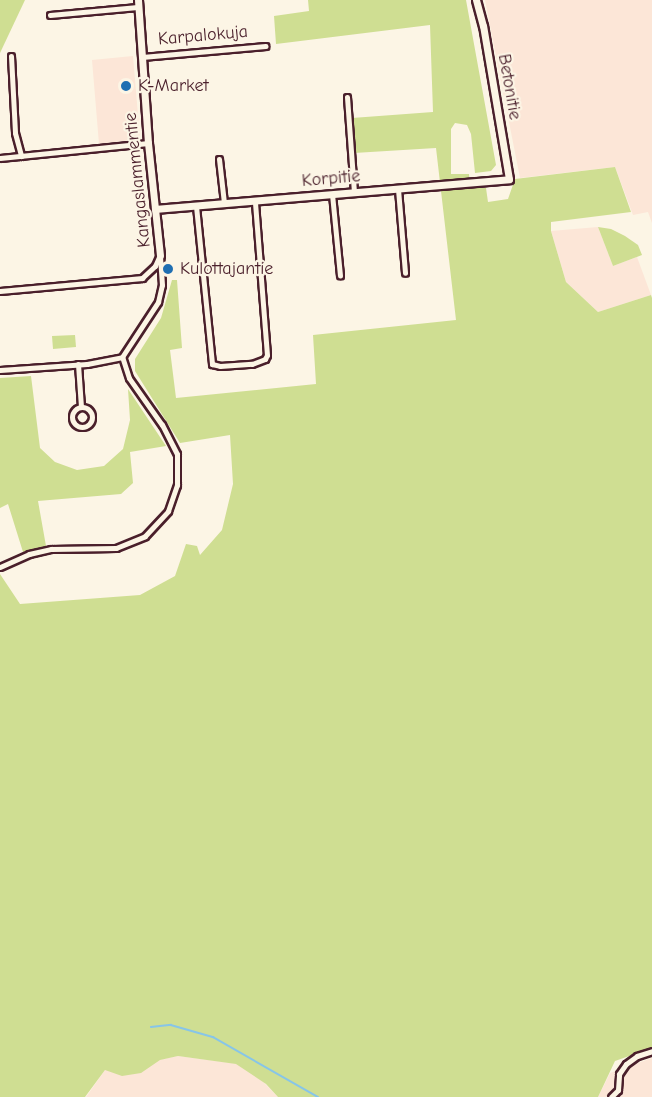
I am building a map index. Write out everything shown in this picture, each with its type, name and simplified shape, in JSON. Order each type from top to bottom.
[{"type":"street","name":"Betonitie","points":[[476,0],[483,26],[509,179]]},
{"type":"street","points":[[50,15],[138,3]]},
{"type":"street","name":"Kangaslammentie","points":[[122,357],[151,317],[162,285],[148,143],[138,3]]},
{"type":"street","name":"Karpalokuja","points":[[142,57],[266,46]]},
{"type":"street","points":[[11,56],[15,133],[21,156]]},
{"type":"street","points":[[347,97],[354,192]]},
{"type":"street","points":[[0,158],[148,143]]},
{"type":"street","points":[[219,159],[224,204]]},
{"type":"street","name":"Korpitie","points":[[155,209],[509,179]]},
{"type":"street","points":[[398,189],[405,273]]},
{"type":"street","points":[[332,194],[340,276]]},
{"type":"street","points":[[196,206],[213,364],[220,366],[252,364],[265,359],[267,355],[255,201]]},
{"type":"street","points":[[0,291],[142,278],[155,266],[160,255]]},
{"type":"street","points":[[0,370],[78,364],[122,357],[129,378],[162,425],[177,454],[177,485],[168,511],[145,536],[116,548],[51,549],[29,554],[0,567]]},
{"type":"street","points":[[78,364],[81,407]]},
{"type":"street","points":[[611,1097],[618,1090],[619,1074],[626,1064],[637,1056],[652,1051]]},
{"type":"shaded area","points":[[485,0],[652,0],[652,223],[648,212],[633,215],[615,167],[520,178]]},
{"type":"shaded area","points":[[133,56],[140,139],[99,144],[92,60]]},
{"type":"shaded area","points":[[598,227],[613,266],[637,257],[651,295],[598,312],[566,282],[551,231]]},
{"type":"shaded area","points":[[178,1056],[247,1065],[278,1097],[86,1097],[105,1070]]},
{"type":"shaded area","points":[[652,1058],[652,1097],[598,1097],[610,1073]]},
{"type":"green space","points":[[0,0],[25,0],[0,53]]},
{"type":"green space","points":[[308,0],[466,0],[496,165],[491,171],[475,173],[471,134],[467,125],[455,123],[451,129],[451,174],[469,174],[470,188],[486,188],[488,202],[508,199],[515,179],[615,167],[631,212],[551,222],[551,231],[566,282],[598,312],[651,295],[652,298],[652,1048],[615,1061],[598,1097],[278,1097],[266,1084],[236,1064],[178,1056],[160,1060],[141,1073],[122,1076],[105,1070],[85,1097],[0,1097],[0,574],[20,604],[140,595],[175,576],[186,544],[197,546],[200,555],[222,530],[233,484],[230,435],[180,443],[135,371],[135,359],[161,318],[172,280],[177,280],[182,348],[170,350],[176,398],[316,384],[313,335],[456,320],[436,148],[354,153],[352,118],[433,112],[430,25],[276,44],[274,16],[309,11]]},
{"type":"green space","points":[[598,227],[611,229],[625,236],[638,245],[642,255],[613,266]]},
{"type":"green space","points":[[75,335],[76,347],[53,349],[52,336]]},
{"type":"green space","points":[[31,376],[40,448],[55,462],[77,470],[104,466],[123,449],[130,420],[128,389],[166,446],[130,452],[133,483],[121,494],[38,501],[46,546],[23,552],[8,504],[0,508],[0,378]]},
{"type":"waterway","points":[[151,1027],[171,1025],[213,1037],[318,1097]]},
{"type":"place","name":"K-Market","points":[[126,86]]},
{"type":"place","name":"Kulottajantie","points":[[168,269]]}]
